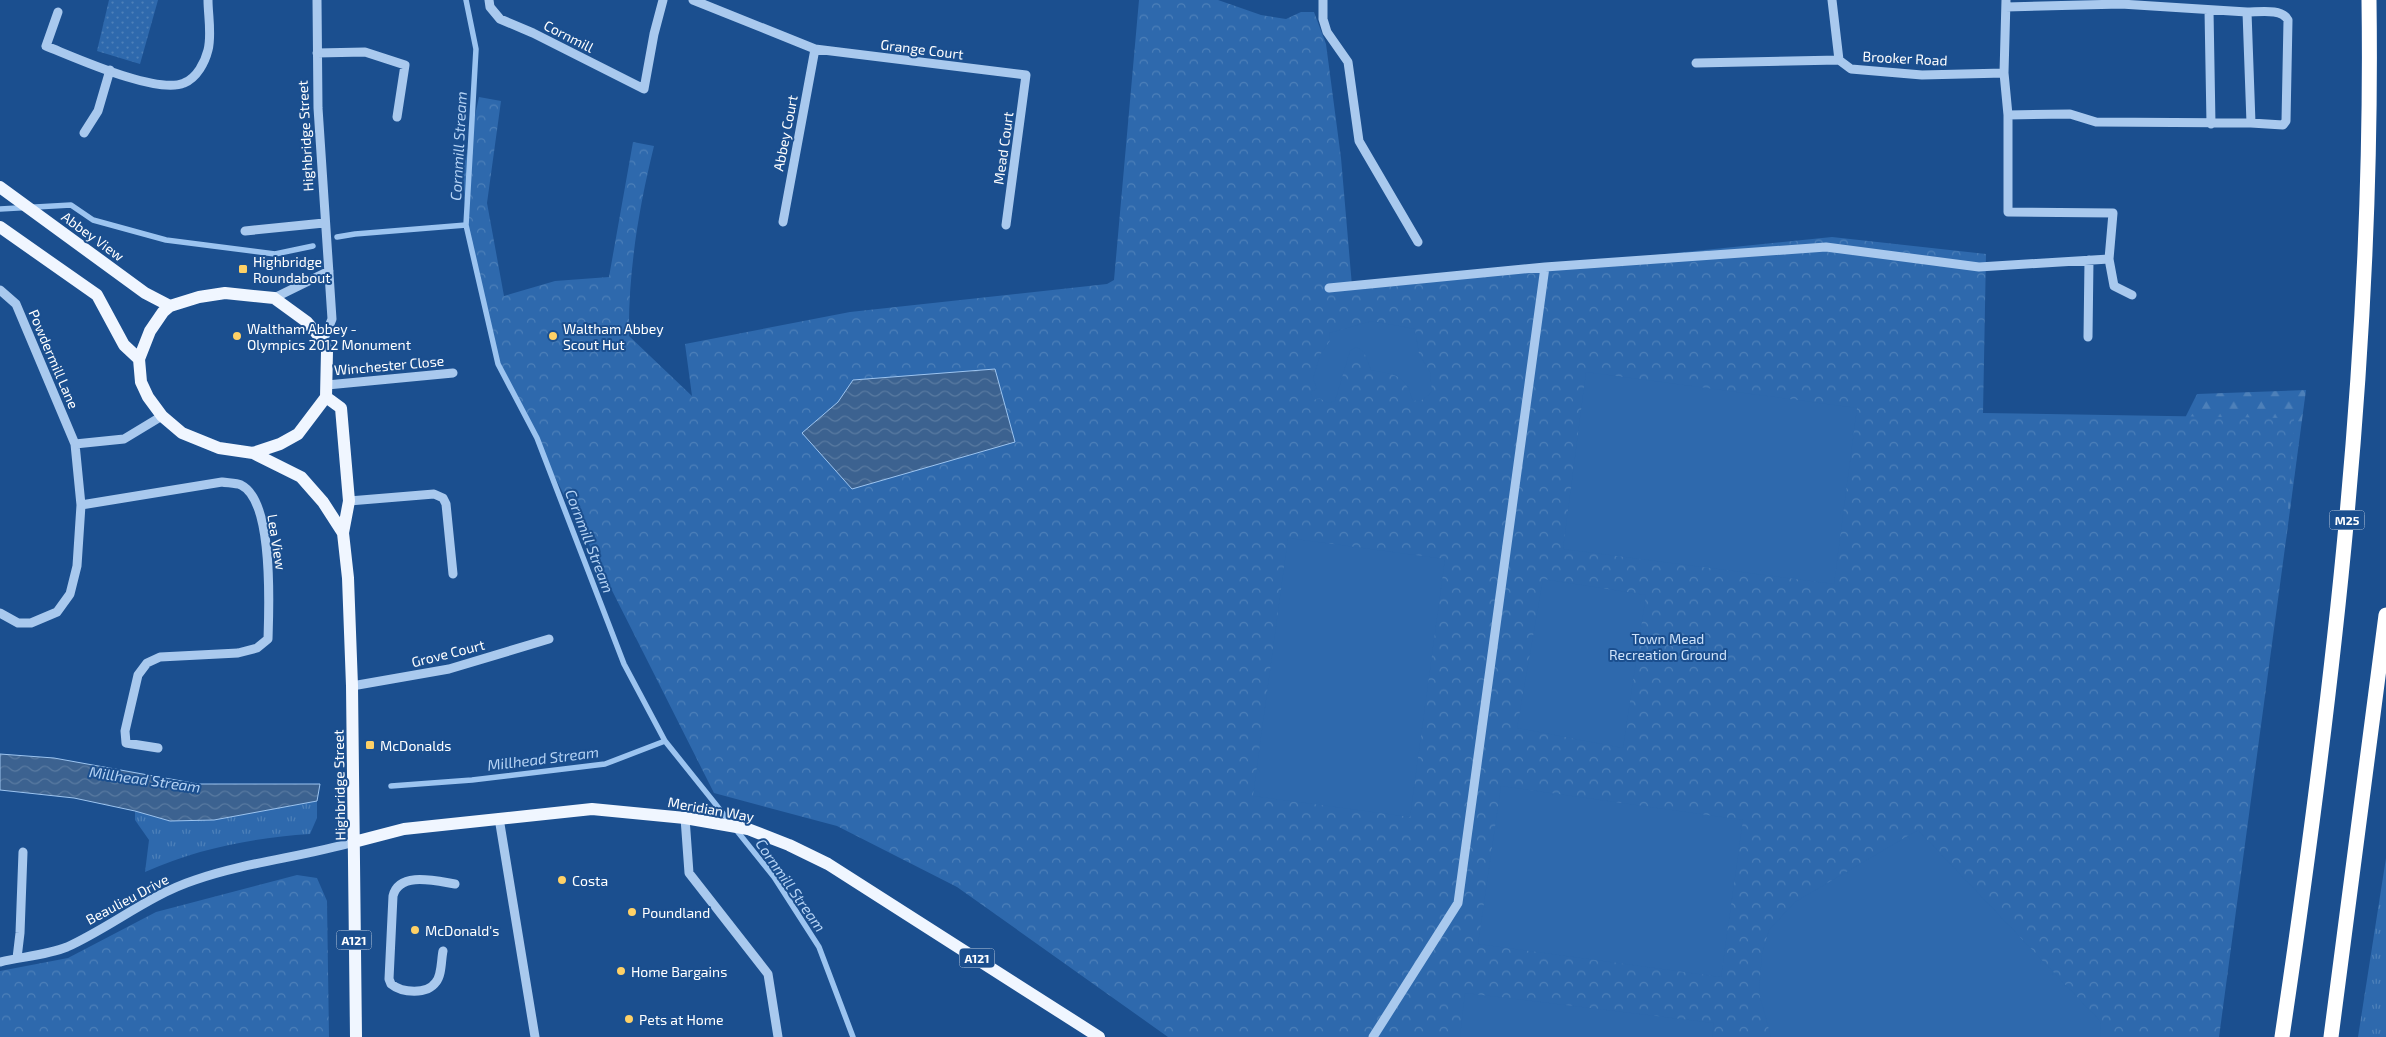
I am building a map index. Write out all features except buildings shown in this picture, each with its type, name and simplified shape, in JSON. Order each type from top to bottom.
[{"type":"highway","name":"M25","points":[[2282,1037],[2326,721],[2355,434],[2366,223],[2370,0]]},
{"type":"highway","points":[[2330,1037],[2386,615]]},
{"type":"main road","name":"Abbey View","points":[[0,188],[144,293],[170,306]]},
{"type":"main road","points":[[0,227],[97,295],[124,345],[140,359]]},
{"type":"main road","points":[[225,293],[274,298],[297,312],[323,341],[327,351],[327,391],[298,434],[280,444],[253,453],[235,452],[182,433],[162,416],[148,397],[141,382],[140,359],[150,331],[170,306],[199,297],[225,293]]},
{"type":"main road","name":"Highbridge Street","points":[[327,391],[342,408],[349,501],[343,533],[348,578],[352,686],[356,1037]]},
{"type":"main road","name":"Highbridge Street","points":[[253,453],[301,477],[323,502],[343,533]]},
{"type":"main road","name":"Meridian Way","points":[[354,842],[404,829],[592,809],[640,812],[748,829],[812,855],[855,880],[1098,1037]]},
{"type":"street","points":[[58,12],[46,46],[160,86],[184,84],[193,77],[203,64],[209,47],[208,0]]},
{"type":"street","name":"Highbridge Street","points":[[316,0],[324,223],[332,319],[323,341]]},
{"type":"street","name":"Cornmill","points":[[489,0],[490,7],[500,19],[533,33],[644,89],[654,34],[663,0]]},
{"type":"street","name":"Grange Court","points":[[693,0],[815,49],[1026,75]]},
{"type":"street","points":[[1323,0],[1323,19],[1327,32],[1348,62],[1359,140],[1418,242]]},
{"type":"street","points":[[1696,63],[1839,60],[1832,0]]},
{"type":"street","points":[[2008,115],[2070,114],[2096,122],[2283,125],[2286,121],[2288,20],[2286,16],[2280,13],[2121,4],[2006,4],[2004,73],[2008,115],[2008,212],[2113,213],[2109,259],[2114,286],[2132,295]]},
{"type":"street","points":[[2209,10],[2211,124]]},
{"type":"street","points":[[2247,12],[2251,123]]},
{"type":"street","name":"Abbey Court","points":[[783,222],[815,49]]},
{"type":"street","points":[[317,53],[365,52],[405,65],[397,117]]},
{"type":"street","name":"Brooker Road","points":[[1839,60],[1851,69],[1922,76],[2004,73]]},
{"type":"street","points":[[84,132],[98,111],[110,70]]},
{"type":"street","name":"Mead Court","points":[[1006,225],[1026,75]]},
{"type":"street","points":[[245,231],[324,223]]},
{"type":"street","points":[[1329,288],[1544,267],[1826,248],[1979,267],[2109,259]]},
{"type":"street","points":[[2088,336],[2089,260]]},
{"type":"street","points":[[1373,1037],[1458,904],[1544,267]]},
{"type":"street","points":[[274,298],[329,271]]},
{"type":"street","name":"Powdermill Lane","points":[[0,290],[16,304],[75,444],[81,505],[77,566],[70,594],[57,612],[31,623],[18,623],[0,613]]},
{"type":"street","name":"Winchester Close","points":[[327,391],[453,373]]},
{"type":"street","points":[[75,444],[124,439],[162,416]]},
{"type":"street","name":"Lea View","points":[[81,505],[222,482],[241,485],[256,502],[266,544],[270,592],[268,639],[257,648],[238,653],[160,657],[147,664],[138,675],[125,731],[126,743],[158,748]]},
{"type":"street","points":[[349,501],[434,494],[443,498],[446,504],[454,574]]},
{"type":"street","name":"Grove Court","points":[[352,686],[448,669],[549,639]]},
{"type":"street","points":[[499,818],[535,1037]]},
{"type":"street","points":[[685,818],[689,873],[768,974],[778,1037]]},
{"type":"street","name":"Beaulieu Drive","points":[[0,962],[65,948],[109,925],[150,899],[194,880],[252,864],[313,851],[325,851],[354,842]]},
{"type":"street","points":[[16,958],[20,933],[23,852]]},
{"type":"street","points":[[443,951],[436,983],[429,988],[404,990],[391,984],[389,979],[393,896],[396,888],[402,882],[411,880],[455,884]]},
{"type":"green space","points":[[109,0],[158,0],[140,64],[97,51]]},
{"type":"green space","name":"Town Mead Recreation Ground","points":[[1139,0],[1218,0],[1261,15],[1286,19],[1301,12],[1314,12],[1326,44],[1341,158],[1352,286],[1832,237],[1986,254],[1983,413],[2294,418],[2286,540],[2219,1037],[1168,1037],[957,887],[837,826],[714,793],[498,364],[466,225],[463,171],[479,97],[501,101],[487,203],[504,296],[555,281],[609,277],[633,142],[654,146],[636,240],[630,288],[629,336],[692,396],[685,344],[850,312],[1107,284],[1114,280]]},
{"type":"green space","points":[[1372,321],[1415,329],[1419,354],[1430,372],[1432,392],[1422,400],[1413,401],[1406,385],[1399,377],[1371,370],[1364,352],[1356,347],[1350,351],[1335,401],[1328,403],[1319,398],[1314,400],[1310,393],[1317,388],[1313,379],[1320,355],[1330,341],[1329,333]]},
{"type":"green space","points":[[1586,372],[1857,408],[1834,584],[1563,549]]},
{"type":"green space","points":[[2306,390],[2286,540],[2179,430],[2197,394]]},
{"type":"green space","points":[[1288,538],[1445,559],[1410,817],[1253,796]]},
{"type":"green space","points":[[1543,579],[1646,595],[1623,748],[1517,728]]},
{"type":"green space","points":[[1501,786],[1743,820],[1721,977],[1478,944]]},
{"type":"green space","points":[[317,801],[317,818],[310,834],[247,841],[206,850],[145,872],[149,840],[135,820],[135,811],[170,821],[214,820]]},
{"type":"green space","points":[[1918,830],[2100,1021],[2101,1037],[1771,1037],[1759,993],[1762,954],[1769,930],[1795,902]]},
{"type":"green space","points":[[2386,858],[2386,1037],[2358,1037]]},
{"type":"green space","points":[[297,875],[317,878],[327,901],[329,1037],[0,1037],[0,971],[68,958],[156,912]]},
{"type":"green space","points":[[1465,993],[1714,1023],[1712,1037],[1460,1037]]},
{"type":"water","points":[[995,369],[1015,442],[852,489],[802,433],[838,402],[853,380]]},
{"type":"water","points":[[0,754],[54,758],[198,784],[320,784],[317,801],[214,820],[170,821],[135,811],[74,798],[0,790]]},
{"type":"waterway","name":"Cornmill Stream","points":[[466,0],[476,49],[466,225],[498,364],[537,438],[624,664],[665,741],[774,877],[819,947],[853,1037]]},
{"type":"waterway","points":[[0,209],[71,205],[93,220],[166,240],[275,254],[313,246]]},
{"type":"waterway","points":[[337,237],[466,225]]},
{"type":"waterway","name":"Millhead Stream","points":[[391,786],[472,780],[605,764],[665,741]]},
{"type":"place","name":"Highbridge Roundabout","points":[[243,269]]},
{"type":"place","name":"Waltham Abbey - Olympics 2012 Monument","points":[[237,336]]},
{"type":"place","name":"Waltham Abbey Scout Hut","points":[[553,336]]},
{"type":"place","name":"McDonalds","points":[[370,745]]},
{"type":"place","name":"Costa","points":[[562,880]]},
{"type":"place","name":"Poundland","points":[[632,912]]},
{"type":"place","name":"McDonald's","points":[[415,930]]},
{"type":"place","name":"Home Bargains","points":[[621,971]]},
{"type":"place","name":"Pets at Home","points":[[629,1019]]}]
